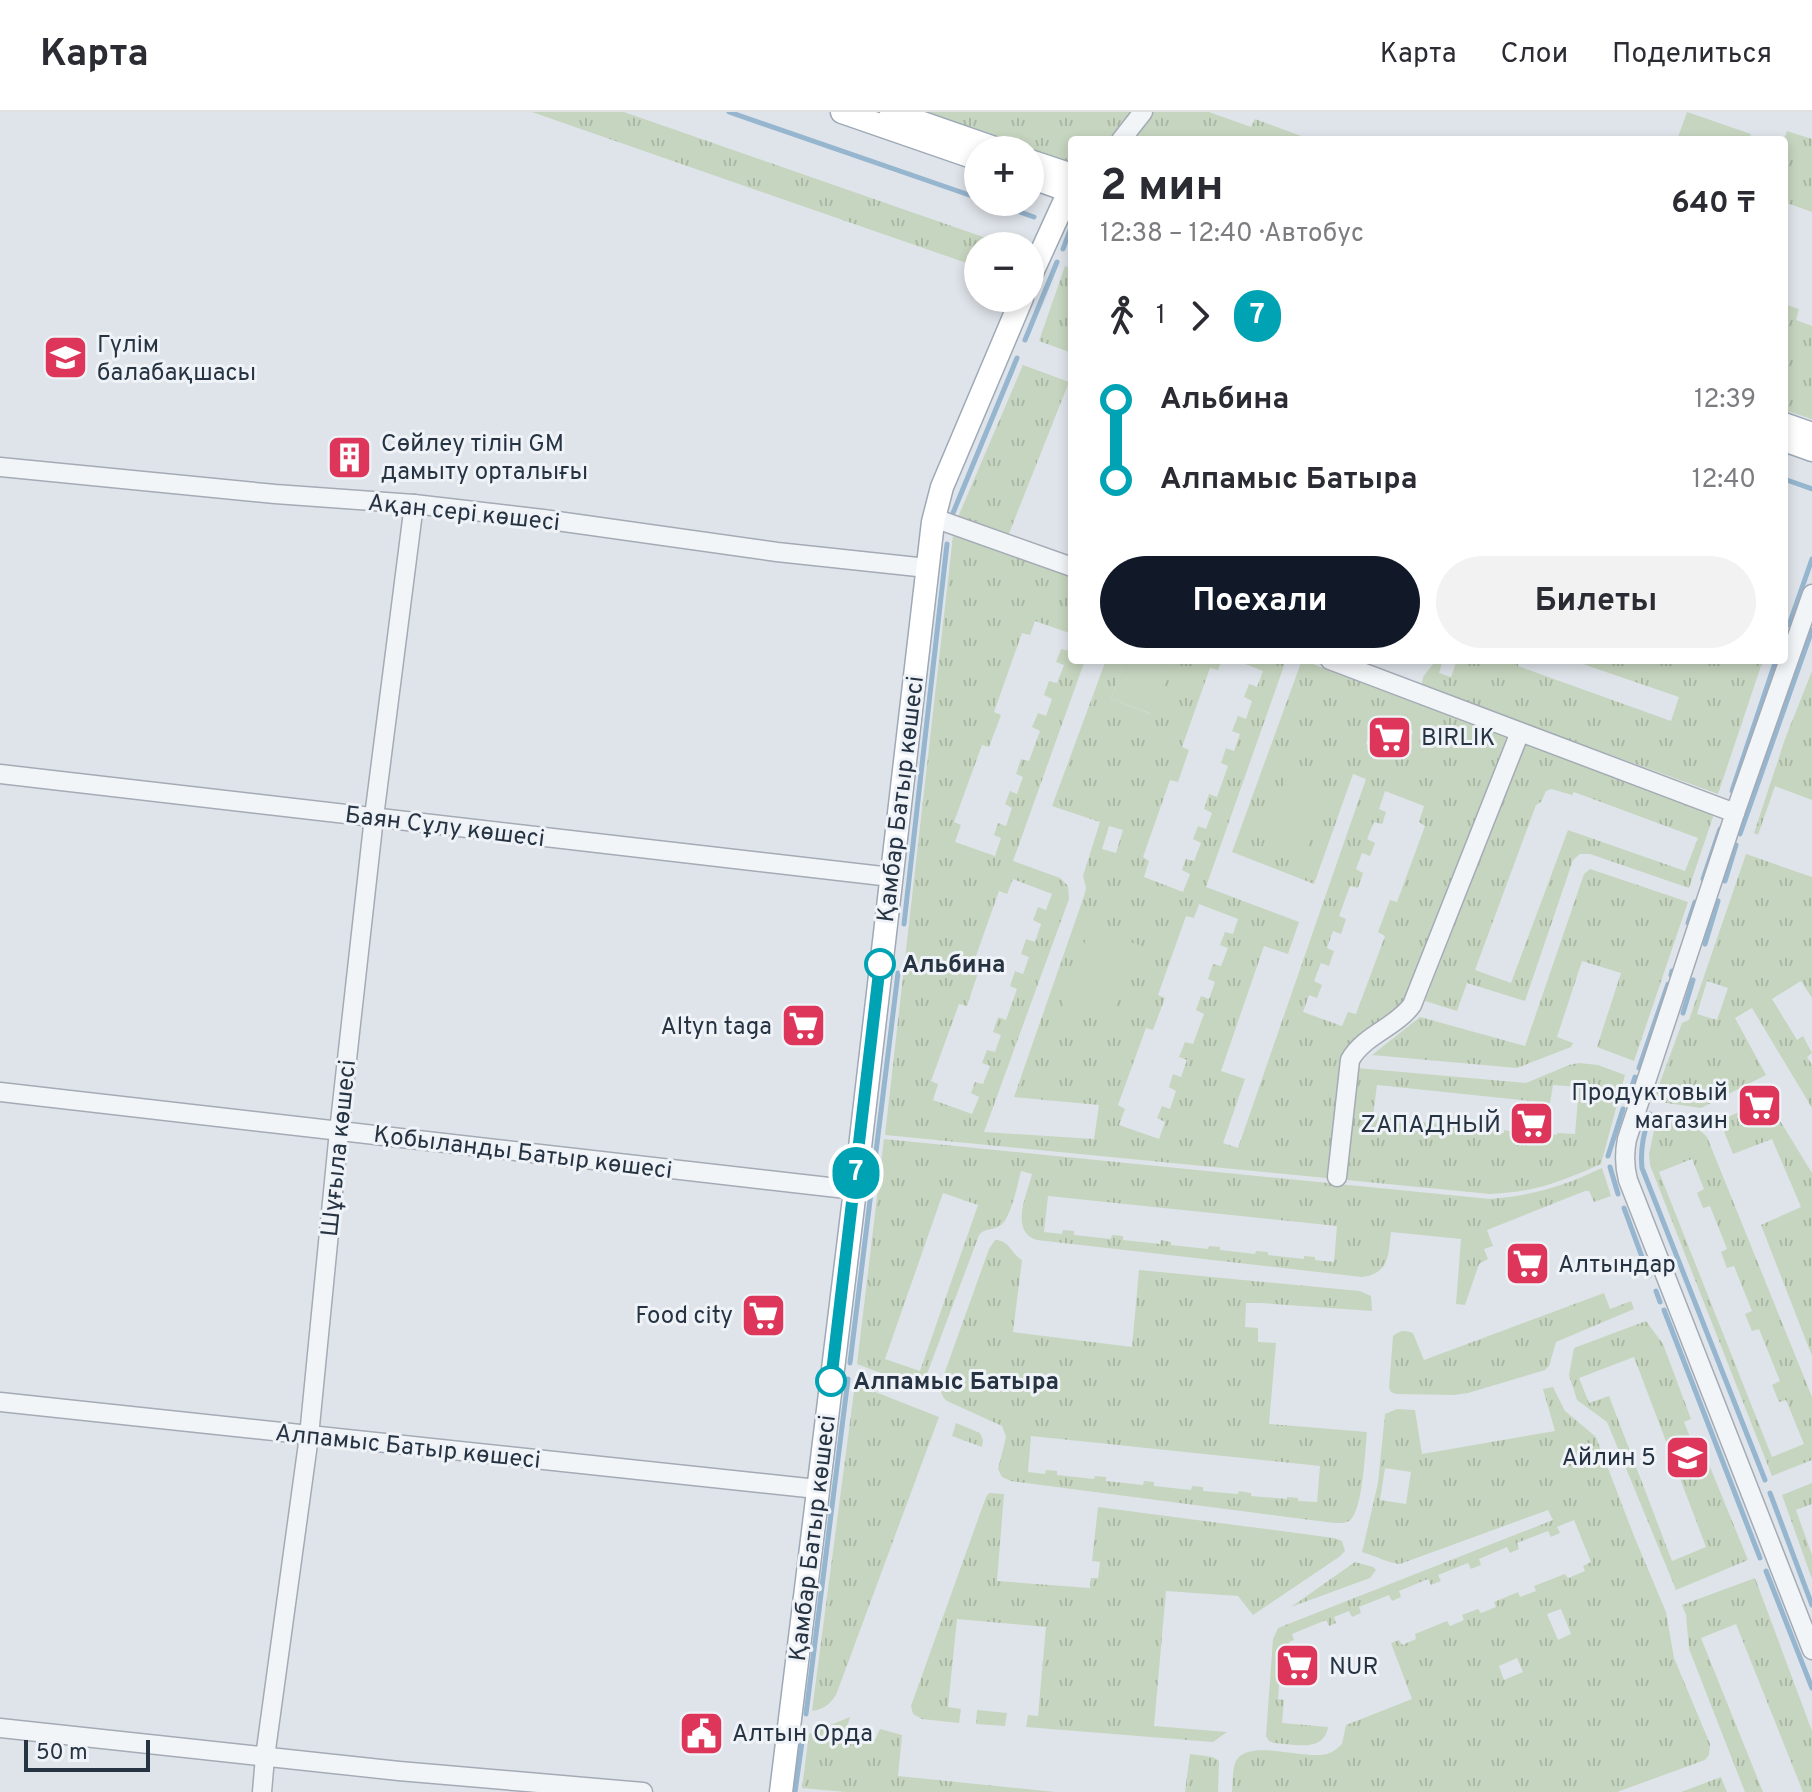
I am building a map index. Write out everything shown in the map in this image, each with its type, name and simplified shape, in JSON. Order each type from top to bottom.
[{"type":"main road","points":[[842,112],[964,154]]},
{"type":"main road","points":[[891,112],[964,137]]},
{"type":"main road","points":[[1044,170],[1068,184]]},
{"type":"main road","points":[[1044,180],[1068,185]]},
{"type":"main road","points":[[1044,246],[1068,193]]},
{"type":"main road","name":"Қамбар Батыр көшесі","points":[[781,1792],[934,518],[942,487],[1016,312]]},
{"type":"main road","points":[[1788,425],[1812,434]]},
{"type":"main road","points":[[1788,441],[1812,450]]},
{"type":"street","points":[[1124,136],[1143,112]]},
{"type":"street","name":"Ақан сері көшесі","points":[[0,467],[275,494],[414,504],[777,552],[927,568]]},
{"type":"street","name":"Шұғыла көшесі","points":[[262,1792],[309,1436],[374,817],[414,504]]},
{"type":"street","points":[[934,518],[1068,566]]},
{"type":"street","points":[[1788,662],[1812,594]]},
{"type":"street","points":[[1341,664],[1735,813]]},
{"type":"street","points":[[1787,664],[1627,1139],[1624,1165],[1812,1650]]},
{"type":"street","points":[[1337,1177],[1350,1060],[1355,1051],[1403,1016],[1412,1005],[1520,732]]},
{"type":"street","name":"Баян Сұлу көшесі","points":[[0,774],[891,877]]},
{"type":"street","name":"Қобыланды Батыр көшесі","points":[[0,1092],[855,1190]]},
{"type":"street","name":"Алпамыс Батыр көшесі","points":[[0,1402],[817,1489]]},
{"type":"street","points":[[0,1728],[399,1771],[643,1792]]},
{"type":"green space","points":[[532,112],[624,112],[969,232],[964,232],[964,262]]},
{"type":"green space","points":[[921,112],[1209,112],[1251,127],[1255,119],[1301,136],[1068,136],[1068,164],[1044,155],[1044,136],[989,136]]},
{"type":"green space","points":[[1687,112],[1751,134],[1750,136],[1678,136]]},
{"type":"green space","points":[[1787,131],[1812,139],[1812,212],[1788,203],[1788,136],[1785,136]]},
{"type":"green space","points":[[1065,266],[1068,267],[1068,352],[1039,341]]},
{"type":"green space","points":[[1788,305],[1799,309],[1796,320],[1812,326],[1812,419],[1788,411]]},
{"type":"green space","points":[[1023,365],[1068,382],[1008,536],[958,517]]},
{"type":"green space","points":[[953,536],[1068,574],[1068,633],[1035,621],[1030,635],[1022,633],[994,712],[1001,715],[989,747],[982,745],[954,822],[961,825],[955,842],[995,856],[1001,838],[994,835],[998,823],[1006,826],[1012,808],[1005,804],[1010,791],[1017,794],[1023,777],[1016,774],[1021,759],[1029,761],[1040,731],[1032,727],[1038,713],[1046,716],[1052,699],[1044,695],[1049,681],[1057,683],[1064,665],[1056,662],[1061,649],[1068,651],[1068,664],[1084,664],[1013,861],[1060,878],[1068,886],[1069,899],[984,1132],[1094,1139],[1099,1105],[1014,1097],[1084,896],[1083,876],[1100,822],[1052,806],[1105,664],[1124,664],[1111,699],[1151,714],[1170,664],[1220,664],[1218,670],[1210,668],[1182,747],[1189,750],[1178,782],[1170,780],[1143,857],[1149,861],[1144,877],[1183,892],[1190,874],[1182,870],[1186,859],[1194,861],[1201,843],[1193,839],[1198,826],[1206,829],[1212,813],[1204,809],[1209,794],[1217,797],[1228,766],[1221,763],[1226,748],[1234,751],[1240,734],[1232,731],[1238,716],[1246,719],[1252,701],[1244,697],[1249,684],[1257,687],[1263,671],[1245,664],[1285,664],[1206,887],[1299,922],[1288,954],[1264,946],[1221,1071],[1245,1079],[1223,1143],[1238,1148],[1366,779],[1353,774],[1314,884],[1232,852],[1301,664],[1313,664],[1508,737],[1405,999],[1357,1038],[1343,1056],[1330,1170],[1357,1068],[1526,1083],[1579,1063],[1598,1065],[1625,1075],[1601,1164],[1547,1185],[1490,1194],[885,1135]],"holes":[[[1375,717],[1413,731],[1405,757],[1366,744]],[[1385,791],[1424,806],[1419,822],[1425,826],[1397,902],[1390,900],[1378,932],[1385,936],[1356,1014],[1348,1012],[1342,1026],[1303,1012],[1309,995],[1317,998],[1322,985],[1314,981],[1321,963],[1329,966],[1334,951],[1327,948],[1333,931],[1341,934],[1346,919],[1339,916],[1350,886],[1358,888],[1363,873],[1356,869],[1362,853],[1370,856],[1375,843],[1367,839],[1374,822],[1382,824],[1386,812],[1379,809]],[[1109,826],[1123,830],[1116,853],[1102,849]],[[1013,879],[1052,894],[1046,910],[1038,907],[1033,920],[1041,924],[1035,942],[1026,939],[1021,954],[1029,957],[1023,974],[1015,971],[1010,986],[1017,989],[1006,1020],[998,1017],[993,1032],[1001,1035],[995,1052],[987,1050],[982,1063],[990,1066],[983,1084],[975,1082],[971,1093],[979,1097],[972,1114],[933,1100],[938,1084],[931,1081],[959,1004],[967,1006],[978,973],[971,970],[999,891],[1007,894]],[[1199,904],[1238,919],[1233,934],[1225,932],[1220,945],[1228,948],[1221,966],[1213,964],[1208,979],[1215,982],[1209,999],[1201,996],[1196,1010],[1204,1014],[1193,1044],[1185,1042],[1179,1057],[1187,1060],[1181,1077],[1173,1074],[1169,1087],[1176,1091],[1170,1109],[1162,1106],[1157,1118],[1165,1122],[1159,1139],[1119,1125],[1125,1109],[1118,1105],[1146,1028],[1153,1030],[1165,998],[1158,995],[1186,916],[1194,918]],[[1377,1085],[1550,1103],[1553,1085],[1579,1087],[1575,1134],[1535,1131],[1534,1136],[1403,1120],[1402,1123],[1392,1122],[1392,1118],[1373,1116]]]},
{"type":"green space","points":[[1124,664],[1171,664],[1152,714],[1111,699]]},
{"type":"green space","points":[[1433,664],[1442,664],[1439,673],[1451,677],[1456,664],[1518,664],[1671,721],[1679,697],[1583,664],[1762,664],[1718,794],[1425,687],[1423,677]]},
{"type":"green space","points":[[1812,671],[1812,800],[1775,786],[1758,835],[1754,833],[1785,739]]},
{"type":"green space","points":[[1525,744],[1714,814],[1689,888],[1590,854],[1580,854],[1573,860],[1525,1001],[1467,983],[1457,1011],[1425,1001]],"holes":[[[1551,789],[1572,795],[1574,792],[1698,838],[1685,871],[1568,830],[1511,983],[1475,970],[1536,805]]]},
{"type":"green space","points":[[1289,775],[1328,789],[1302,860],[1263,845]]},
{"type":"green space","points":[[1746,854],[1812,877],[1812,998],[1801,981],[1772,999],[1797,1040],[1803,1036],[1812,1053],[1807,1057],[1812,1065],[1812,1108],[1752,1008],[1735,1018],[1766,1075],[1701,1108],[1653,1101],[1682,1023],[1689,1020]],"holes":[[[1707,981],[1728,988],[1717,1020],[1697,1014]]]},
{"type":"green space","points":[[1590,869],[1688,902],[1634,1061],[1597,1047],[1621,973],[1582,961],[1557,1037],[1573,1043],[1571,1047],[1517,1068],[1372,1055],[1420,1017],[1525,1046],[1584,874]]},
{"type":"green space","points":[[1090,928],[1139,945],[1110,1022],[1062,1005]]},
{"type":"green space","points":[[1749,1107],[1755,1118],[1774,1111],[1812,1173],[1812,1356],[1761,1225],[1801,1207],[1772,1139],[1733,1154],[1720,1121]]},
{"type":"green space","points":[[1656,1121],[1690,1126],[1707,1137],[1812,1397],[1812,1460],[1772,1476],[1650,1165],[1649,1154]],"holes":[[[1692,1159],[1704,1189],[1697,1193],[1703,1208],[1710,1206],[1727,1249],[1721,1252],[1727,1268],[1734,1266],[1752,1311],[1745,1314],[1752,1331],[1759,1329],[1780,1381],[1772,1385],[1779,1402],[1786,1400],[1804,1444],[1772,1457],[1659,1172]]]},
{"type":"green space","points":[[884,1139],[1490,1199],[1548,1189],[1602,1168],[1611,1196],[1594,1202],[1589,1191],[1585,1191],[1487,1230],[1493,1246],[1484,1249],[1488,1259],[1479,1264],[1465,1305],[1456,1304],[1461,1239],[1391,1232],[1388,1256],[1383,1267],[1362,1277],[1037,1240],[1029,1236],[1022,1221],[1032,1174],[1021,1171],[1005,1221],[979,1235],[924,1379],[910,1384],[857,1364]],"holes":[[[943,1193],[978,1205],[920,1371],[885,1359]],[[1048,1196],[1337,1226],[1334,1262],[1315,1260],[1315,1257],[1304,1256],[1304,1259],[1268,1255],[1268,1252],[1256,1251],[1255,1254],[1220,1250],[1220,1247],[1209,1246],[1208,1249],[1171,1245],[1171,1242],[1161,1240],[1160,1244],[1123,1240],[1123,1236],[1112,1235],[1111,1239],[1074,1235],[1074,1231],[1063,1230],[1062,1234],[1044,1232]]]},
{"type":"green space","points":[[995,1240],[1000,1241],[1022,1260],[1013,1332],[1132,1347],[1139,1270],[1360,1291],[1371,1296],[1372,1311],[1246,1303],[1245,1327],[1258,1328],[1258,1342],[1276,1343],[1269,1424],[1367,1432],[1361,1490],[1352,1518],[1334,1523],[1011,1481],[1002,1477],[998,1469],[1006,1437],[1002,1426],[947,1401],[941,1389],[989,1249]],"holes":[[[1031,1436],[1320,1466],[1317,1502],[1251,1496],[1251,1493],[1239,1491],[1238,1494],[1203,1491],[1203,1487],[1192,1486],[1191,1490],[1154,1486],[1154,1482],[1144,1481],[1143,1485],[1106,1481],[1106,1477],[1095,1476],[1094,1479],[1057,1475],[1057,1471],[1046,1470],[1045,1474],[1028,1472]]]},
{"type":"green space","points":[[1604,1293],[1610,1309],[1631,1301],[1634,1309],[1556,1342],[1545,1370],[1454,1395],[1396,1394],[1389,1388],[1393,1336],[1398,1333],[1413,1333],[1424,1360]]},
{"type":"green space","points":[[1646,1321],[1663,1344],[1691,1419],[1684,1422],[1690,1437],[1697,1435],[1748,1560],[1676,1590],[1607,1422],[1577,1400],[1569,1375],[1574,1348]],"holes":[[[1634,1357],[1706,1547],[1672,1561],[1609,1396],[1589,1403],[1579,1378]]]},
{"type":"green space","points":[[855,1384],[939,1417],[836,1695],[826,1706],[812,1711]]},
{"type":"green space","points":[[1553,1387],[1565,1411],[1596,1437],[1666,1612],[1674,1658],[1710,1744],[1709,1755],[1705,1760],[1617,1792],[1232,1792],[1235,1764],[1242,1754],[1264,1750],[1327,1754],[1342,1744],[1346,1725],[1412,1699],[1391,1643],[1399,1640],[1402,1645],[1416,1639],[1415,1634],[1447,1621],[1450,1626],[1464,1620],[1462,1615],[1478,1609],[1481,1613],[1496,1607],[1494,1602],[1518,1592],[1520,1597],[1536,1591],[1534,1586],[1565,1574],[1568,1578],[1585,1571],[1583,1566],[1591,1562],[1574,1520],[1557,1527],[1560,1533],[1551,1537],[1548,1531],[1517,1543],[1519,1549],[1510,1553],[1507,1547],[1479,1559],[1481,1565],[1471,1569],[1468,1563],[1438,1575],[1441,1581],[1431,1585],[1428,1579],[1399,1591],[1401,1597],[1392,1601],[1389,1595],[1359,1607],[1361,1613],[1352,1617],[1349,1611],[1334,1617],[1336,1623],[1329,1626],[1326,1620],[1292,1634],[1294,1640],[1289,1642],[1288,1654],[1282,1654],[1280,1675],[1286,1676],[1285,1685],[1279,1685],[1278,1699],[1284,1700],[1282,1723],[1328,1727],[1321,1741],[1314,1744],[1274,1743],[1266,1736],[1273,1639],[1278,1628],[1553,1520],[1548,1510],[1400,1564],[1362,1552],[1378,1483],[1385,1414],[1397,1409],[1415,1410],[1422,1454],[1555,1431],[1543,1389]],"holes":[[[1385,1468],[1411,1472],[1406,1504],[1380,1500]],[[1561,1609],[1571,1634],[1558,1640],[1547,1614]],[[1517,1658],[1523,1672],[1504,1680],[1499,1666]]]},
{"type":"green space","points":[[956,1423],[980,1433],[982,1447],[952,1436]]},
{"type":"green space","points":[[1812,1483],[1812,1504],[1796,1510],[1812,1555],[1812,1579],[1782,1495]]},
{"type":"green space","points":[[989,1493],[1004,1494],[997,1581],[1090,1588],[1091,1578],[1098,1578],[1100,1562],[1092,1561],[1098,1507],[1334,1538],[1342,1541],[1345,1551],[1253,1615],[1238,1596],[1166,1591],[1154,1726],[1227,1732],[1213,1742],[1026,1727],[1028,1715],[1038,1716],[1046,1627],[957,1619],[948,1707],[961,1709],[959,1723],[922,1719],[913,1714],[911,1706]]},
{"type":"green space","points":[[1355,1562],[1376,1570],[1370,1578],[1291,1607]]},
{"type":"green space","points":[[1755,1578],[1812,1731],[1812,1792],[1803,1792],[1736,1624],[1701,1638],[1763,1792],[1745,1792],[1689,1649],[1682,1605]]},
{"type":"green space","points":[[977,1710],[1007,1713],[1005,1726],[976,1724]]},
{"type":"green space","points":[[850,1717],[846,1730],[875,1740],[880,1729],[902,1735],[898,1776],[1055,1792],[846,1792],[802,1788],[809,1734]]},
{"type":"green space","points":[[1190,1754],[1213,1757],[1219,1761],[1218,1792],[1185,1792]]},
{"type":"green space","points":[[1721,1777],[1727,1792],[1681,1792]]},
{"type":"waterway","points":[[729,112],[964,193]]},
{"type":"waterway","points":[[1063,249],[1068,235]]},
{"type":"waterway","points":[[1025,340],[1057,262]]},
{"type":"waterway","points":[[953,513],[1017,358]]},
{"type":"waterway","points":[[1788,480],[1812,489]]},
{"type":"waterway","points":[[904,924],[947,544]]},
{"type":"waterway","points":[[1789,625],[1812,559]]},
{"type":"waterway","points":[[1740,834],[1812,630]]},
{"type":"waterway","points":[[1732,791],[1775,664]]},
{"type":"waterway","points":[[1703,879],[1720,829]]},
{"type":"waterway","points":[[1725,881],[1736,845]]},
{"type":"waterway","points":[[1705,944],[1718,901]]},
{"type":"waterway","points":[[1688,923],[1695,902]]},
{"type":"waterway","points":[[1671,975],[1672,971]]},
{"type":"waterway","points":[[850,1363],[898,973]]},
{"type":"waterway","points":[[1683,1013],[1693,980]]},
{"type":"waterway","points":[[1639,1068],[1668,984]]},
{"type":"waterway","points":[[1628,1098],[1635,1077]]},
{"type":"waterway","points":[[1608,1156],[1623,1109]]},
{"type":"waterway","points":[[1650,1114],[1643,1141],[1642,1168],[1765,1480]]},
{"type":"waterway","points":[[1610,1167],[1618,1194]]},
{"type":"waterway","points":[[1624,1208],[1649,1276]]},
{"type":"waterway","points":[[1656,1291],[1660,1302]]},
{"type":"waterway","points":[[1664,1310],[1760,1558]]},
{"type":"waterway","points":[[806,1714],[848,1379]]},
{"type":"waterway","points":[[1770,1493],[1812,1605]]},
{"type":"waterway","points":[[1766,1571],[1812,1688]]},
{"type":"waterway","points":[[795,1792],[803,1735]]},
{"type":"bus line","name":"7","points":[[831,1381],[880,964]]},
{"type":"place","name":"Гүлім балабақшасы","points":[[66,358]]},
{"type":"place","name":"Сөйлеу тілін GM дамыту орталығы","points":[[350,457]]},
{"type":"place","name":"BIRLIK","points":[[1390,737]]},
{"type":"place","name":"Альбина","points":[[880,964]]},
{"type":"place","name":"Altyn taga","points":[[803,1026]]},
{"type":"place","name":"Продуктовый магазин","points":[[1759,1106]]},
{"type":"place","name":"ZАПАДНЫЙ","points":[[1532,1124]]},
{"type":"place","name":"Алтындар","points":[[1527,1264]]},
{"type":"place","name":"Food city","points":[[764,1315]]},
{"type":"place","name":"Алпамыс Батыра","points":[[831,1381]]},
{"type":"place","name":"Айлин 5","points":[[1687,1457]]},
{"type":"place","name":"NUR","points":[[1298,1666]]},
{"type":"place","name":"Алтын Орда","points":[[701,1733]]}]
